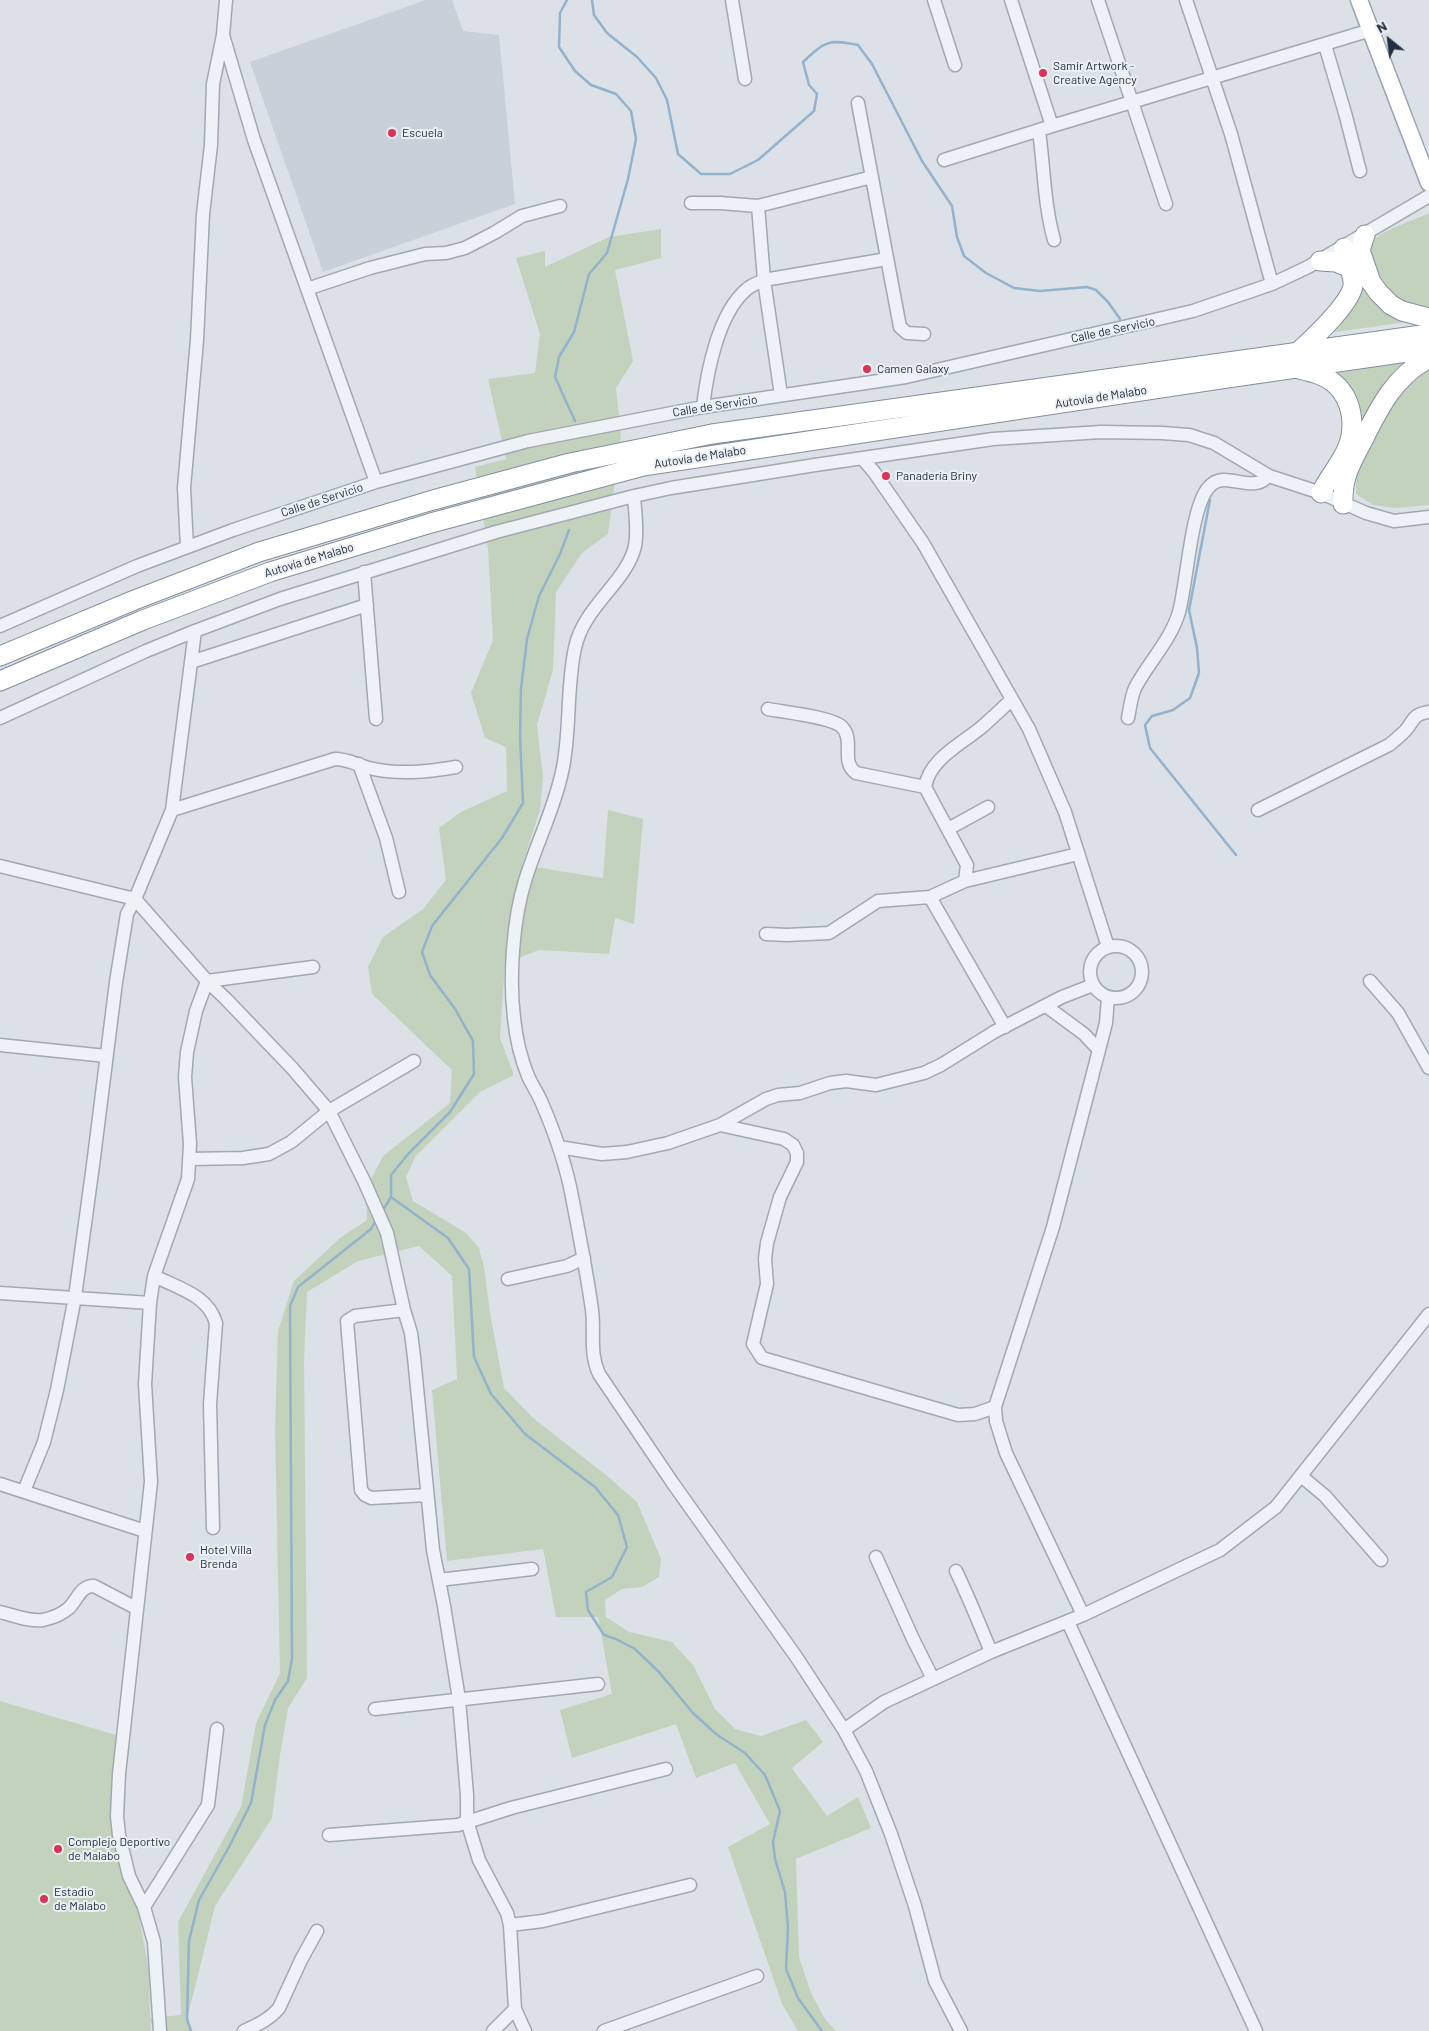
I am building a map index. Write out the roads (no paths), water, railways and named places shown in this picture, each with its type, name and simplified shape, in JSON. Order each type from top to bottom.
[{"type":"highway","points":[[1365,235],[1360,250],[1371,282],[1378,292],[1392,305],[1402,311],[1429,318]]},
{"type":"highway","points":[[1321,493],[1347,448],[1352,428],[1350,410],[1343,393],[1335,383],[1296,361],[1349,296],[1353,280],[1344,248]]},
{"type":"highway","points":[[1320,261],[1336,262],[1348,267]]},
{"type":"highway","name":"Autovía de Malabo","points":[[0,681],[143,620],[270,572],[431,524],[643,466],[1296,361],[1429,334]]},
{"type":"highway","name":"Autovía de Malabo","points":[[0,656],[132,601],[259,552],[433,500],[570,463],[712,434],[1296,361],[1429,349]]},
{"type":"highway","points":[[1343,504],[1342,489],[1348,469],[1384,400],[1404,376],[1429,358]]},
{"type":"main road","points":[[1359,0],[1429,183]]},
{"type":"street","points":[[187,547],[184,488],[197,340],[203,214],[211,145],[213,84],[223,35],[226,0]]},
{"type":"street","points":[[732,0],[745,79]]},
{"type":"street","points":[[934,0],[955,65]]},
{"type":"street","points":[[1011,0],[1052,126]]},
{"type":"street","points":[[1098,0],[1166,204]]},
{"type":"street","points":[[1186,0],[1231,134],[1272,284]]},
{"type":"street","points":[[944,160],[1371,30]]},
{"type":"street","points":[[223,35],[254,140],[376,482]]},
{"type":"street","points":[[1325,45],[1360,170]]},
{"type":"street","points":[[858,103],[900,327],[907,333],[924,334]]},
{"type":"street","points":[[1039,131],[1046,183],[1047,214],[1054,240]]},
{"type":"street","points":[[691,203],[758,206],[872,177]]},
{"type":"street","name":"Calle de Servicio","points":[[0,626],[137,566],[233,530],[376,482],[528,441],[703,407],[906,376],[1143,324],[1193,311],[1272,284],[1320,261],[1429,196]]},
{"type":"street","points":[[307,289],[370,268],[425,254],[465,248],[522,216],[560,206]]},
{"type":"street","points":[[758,206],[764,280],[781,395]]},
{"type":"street","points":[[703,407],[707,372],[727,314],[734,302],[747,288],[764,280],[887,259]]},
{"type":"street","points":[[0,718],[146,651],[280,599],[496,532],[634,496],[707,482],[993,439],[1048,434],[1162,433],[1189,435],[1214,443],[1269,476],[1321,493],[1343,504],[1394,521],[1429,517]]},
{"type":"street","points":[[868,457],[874,472],[923,543],[1029,729],[1065,812],[1108,947]]},
{"type":"street","points":[[1128,718],[1134,690],[1166,641],[1178,615],[1192,537],[1202,499],[1209,487],[1220,479],[1258,483],[1269,476]]},
{"type":"street","points":[[634,496],[635,548],[621,574],[590,612],[575,646],[563,771],[545,829],[525,882],[518,913],[512,983],[514,1019],[528,1075],[541,1101],[559,1147],[571,1189],[592,1313],[594,1362],[599,1374],[672,1482],[786,1642],[844,1730],[866,1771],[891,1834],[915,1906],[935,1981],[961,2031]]},
{"type":"street","points":[[364,572],[376,718]]},
{"type":"street","points":[[191,662],[367,605]]},
{"type":"street","points":[[24,1491],[44,1442],[57,1390],[75,1297],[116,982],[127,914],[172,810],[195,631]]},
{"type":"street","points":[[965,882],[967,866],[925,787],[927,776],[952,747],[982,727],[1012,699]]},
{"type":"street","points":[[768,709],[830,720],[842,726],[847,735],[848,765],[856,773],[925,787]]},
{"type":"street","points":[[1258,810],[1389,745],[1406,731],[1413,718],[1421,713],[1429,712]]},
{"type":"street","points":[[172,810],[336,758],[347,759],[358,764],[395,773],[422,772],[456,767]]},
{"type":"street","points":[[358,764],[386,838],[399,892]]},
{"type":"street","points":[[948,829],[988,807]]},
{"type":"street","points":[[766,934],[829,933],[878,901],[930,897],[965,882],[1078,854]]},
{"type":"street","points":[[0,866],[135,899],[207,981],[286,1061],[329,1111],[380,1215],[390,1242],[404,1310],[411,1333],[433,1550],[459,1699],[467,1787],[467,1821],[480,1860],[507,1913],[510,1925],[515,2009],[525,2031]]},
{"type":"street","points":[[930,897],[1005,1027]]},
{"type":"street","points":[[1116,946],[1130,950],[1139,961],[1142,969],[1141,978],[1132,992],[1117,998],[1108,997],[1097,990],[1093,985],[1089,970],[1095,955],[1108,947],[1116,946]]},
{"type":"street","points":[[207,981],[313,967]]},
{"type":"street","points":[[1370,980],[1398,1013],[1429,1068]]},
{"type":"street","points":[[160,2031],[154,1942],[144,1907],[129,1876],[117,1816],[119,1774],[150,1482],[145,1384],[150,1303],[154,1276],[183,1198],[188,1179],[190,1159],[184,1077],[187,1052],[196,1011],[207,981]]},
{"type":"street","points":[[559,1147],[602,1154],[627,1152],[668,1143],[720,1125],[766,1099],[778,1095],[800,1093],[830,1083],[846,1081],[876,1084],[924,1073],[942,1065],[966,1048],[1062,997],[1093,985]]},
{"type":"street","points":[[1083,1615],[1006,1453],[996,1420],[995,1407],[1053,1227],[1106,1023],[1108,997]]},
{"type":"street","points":[[1046,1006],[1084,1034],[1099,1050]]},
{"type":"street","points":[[0,1045],[106,1056]]},
{"type":"street","points":[[190,1159],[243,1158],[269,1154],[291,1142],[329,1111],[414,1061]]},
{"type":"street","points":[[720,1125],[784,1139],[793,1144],[796,1153],[797,1162],[780,1198],[767,1243],[765,1259],[767,1284],[753,1344],[762,1358],[958,1415],[975,1414],[995,1407]]},
{"type":"street","points":[[508,1279],[567,1266],[584,1258]]},
{"type":"street","points":[[154,1276],[206,1302],[213,1313],[216,1323],[210,1404],[213,1528]]},
{"type":"street","points":[[0,1293],[150,1303]]},
{"type":"street","points":[[404,1310],[355,1316],[347,1321],[361,1490],[371,1498],[427,1495]]},
{"type":"street","points":[[844,1730],[884,1702],[991,1652],[1068,1622],[1220,1550],[1276,1508],[1429,1314]]},
{"type":"street","points":[[1301,1476],[1325,1496],[1380,1560]]},
{"type":"street","points":[[0,1484],[145,1531]]},
{"type":"street","points":[[876,1557],[933,1679]]},
{"type":"street","points":[[439,1580],[532,1568]]},
{"type":"street","points":[[956,1571],[971,1601],[973,1611],[991,1652]]},
{"type":"street","points":[[0,1612],[30,1619],[42,1620],[54,1617],[69,1608],[84,1588],[90,1585],[136,1608]]},
{"type":"street","points":[[1068,1622],[1256,2031]]},
{"type":"street","points":[[375,1709],[598,1684]]},
{"type":"street","points":[[144,1907],[208,1805],[217,1729]]},
{"type":"street","points":[[329,1835],[458,1825],[511,1808],[666,1769]]},
{"type":"street","points":[[510,1925],[543,1921],[690,1885]]},
{"type":"street","points":[[244,2031],[263,2022],[279,2008],[301,1960],[317,1931]]},
{"type":"street","points":[[604,2031],[757,1976]]},
{"type":"street","points":[[493,2031],[515,2009]]},
{"type":"waterway","points":[[567,0],[560,13],[559,47],[575,71],[591,85],[616,94],[631,111],[636,139],[628,179],[607,253],[589,274],[574,332],[559,357],[555,377],[575,421]]},
{"type":"waterway","points":[[592,0],[594,15],[607,33],[637,57],[656,78],[667,100],[678,154],[701,174],[730,174],[758,160],[814,111],[817,94],[809,85],[803,62],[828,43],[840,42],[858,45],[872,64],[922,161],[952,206],[957,237],[964,256],[986,273],[1014,288],[1040,291],[1087,287],[1096,290],[1108,302],[1120,319]]},
{"type":"waterway","points":[[1210,500],[1189,610],[1197,648],[1199,673],[1190,698],[1173,710],[1152,716],[1145,725],[1150,748],[1236,855]]},
{"type":"waterway","points":[[569,530],[560,554],[539,596],[527,639],[521,689],[520,736],[523,803],[502,838],[432,926],[422,952],[430,975],[455,1009],[473,1041],[474,1074],[450,1112],[409,1153],[391,1175],[391,1197],[448,1238],[469,1269],[474,1357],[491,1394],[525,1434],[595,1487],[618,1515],[627,1547],[612,1577],[586,1592],[588,1610],[604,1635],[635,1649],[659,1672],[693,1713],[716,1734],[745,1753],[765,1775],[780,1811],[773,1842],[775,1859],[785,1892],[788,1928],[786,1969],[798,1998],[822,2031]]},
{"type":"waterway","points":[[382,1212],[391,1197]]},
{"type":"waterway","points":[[191,2031],[187,2019],[189,1941],[199,1900],[251,1803],[265,1725],[275,1700],[288,1681],[292,1659],[290,1306],[298,1287],[371,1229],[376,1220]]},
{"type":"place","name":"Samir Artwork - Creative Agency","points":[[1043,73]]},
{"type":"place","name":"Escuela","points":[[392,133]]},
{"type":"place","name":"Camen Galaxy","points":[[867,369]]},
{"type":"place","name":"Panadería Briny","points":[[886,476]]},
{"type":"place","name":"Hotel Villa Brenda","points":[[190,1557]]},
{"type":"place","name":"Complejo Deportivo de Malabo","points":[[58,1849]]},
{"type":"place","name":"Estadio de Malabo","points":[[44,1899]]}]
